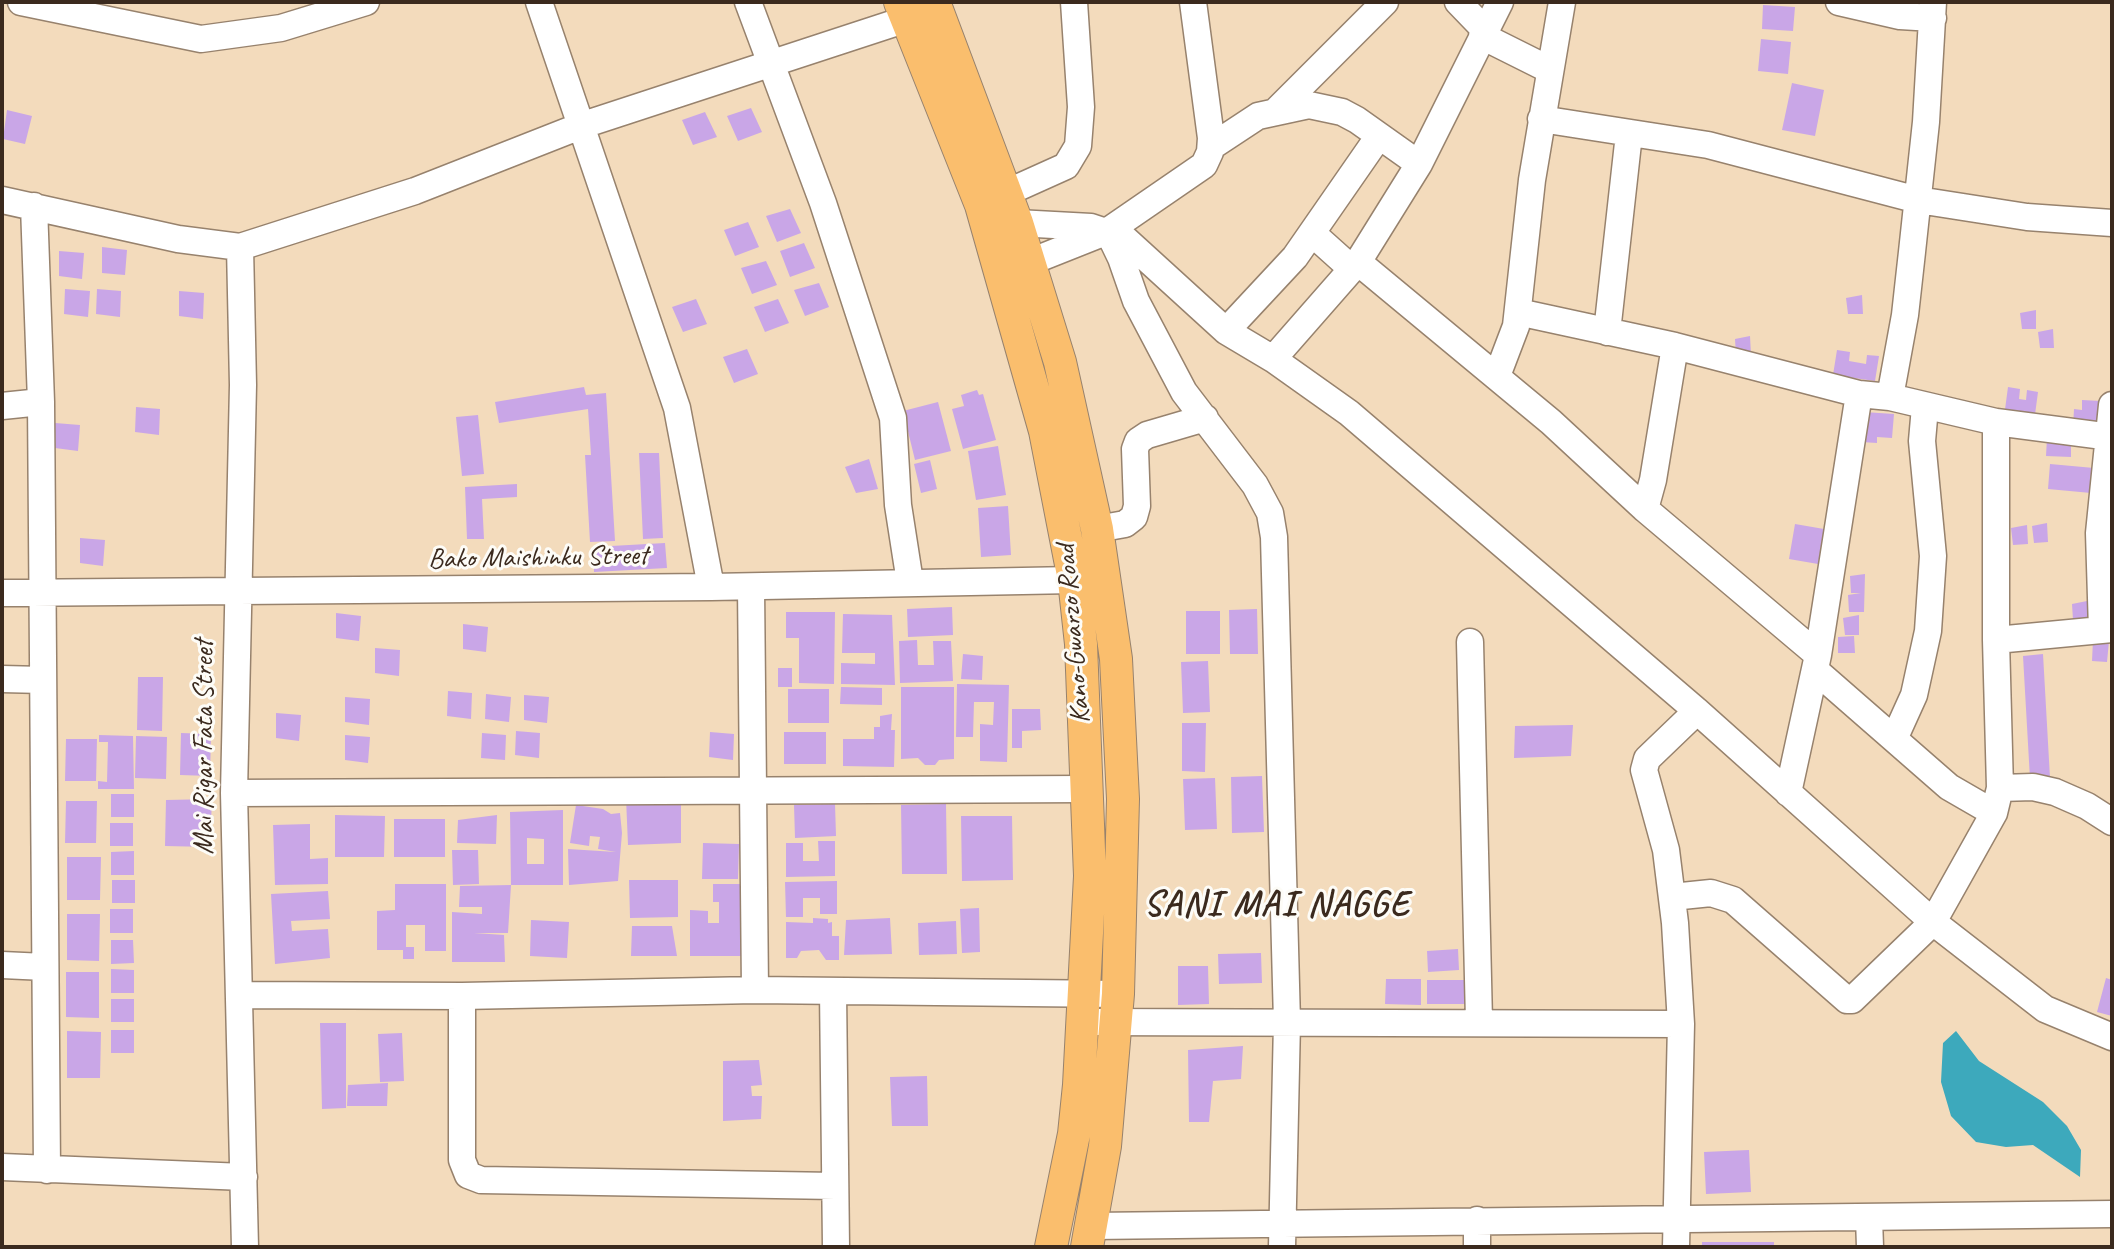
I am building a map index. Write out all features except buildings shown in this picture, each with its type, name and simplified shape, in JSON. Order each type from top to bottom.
[{"type":"main road","name":"Kano-Gwarzo Road","points":[[934,2],[1017,223],[1060,362],[1097,529],[1116,659],[1123,799],[1117,1008],[1105,1146],[1090,1236]]},
{"type":"main road","name":"Kano-Gwarzo Road","points":[[904,11],[981,205],[1016,321],[1045,432],[1074,580],[1081,644],[1090,876],[1084,1007],[1074,1134],[1051,1247]]},
{"type":"street","points":[[21,2],[88,9],[201,38],[281,28],[366,2]]},
{"type":"street","points":[[539,2],[677,408],[711,587]]},
{"type":"street","points":[[748,2],[859,306],[893,418],[898,505],[910,582]]},
{"type":"street","points":[[1006,193],[1066,166],[1078,146],[1082,107],[1074,2]]},
{"type":"street","points":[[1030,262],[1109,230],[1204,165],[1211,146],[1193,2]]},
{"type":"street","points":[[1276,111],[1385,2]]},
{"type":"street","points":[[1458,2],[1484,33],[1550,70]]},
{"type":"street","points":[[1273,359],[1355,265],[1419,164],[1500,2]]},
{"type":"street","points":[[1497,376],[1518,312],[1541,119],[1562,2]]},
{"type":"street","points":[[1839,2],[1900,16],[1933,10],[1918,200],[1905,315],[1890,397]]},
{"type":"street","points":[[2,200],[178,239],[240,247],[415,191],[583,125],[772,62],[904,11]]},
{"type":"street","points":[[1211,146],[1239,127],[1276,111],[1310,105],[1325,107],[1357,120],[1419,164]]},
{"type":"street","points":[[1541,119],[1708,145],[1918,200],[2027,217],[2112,223]]},
{"type":"street","points":[[1607,332],[1629,134]]},
{"type":"street","points":[[1226,331],[1313,234],[1379,135]]},
{"type":"street","points":[[34,206],[41,402],[47,1170]]},
{"type":"street","points":[[1017,223],[1109,230],[1226,331],[1273,359],[1349,413],[1696,711],[1933,922],[2045,1009],[2112,1037]]},
{"type":"street","points":[[1109,230],[1122,258],[1136,301],[1184,392],[1255,485],[1270,513],[1274,537],[1287,1022],[1282,1237]]},
{"type":"street","points":[[1313,234],[1497,376],[1817,663],[1949,787],[1997,801],[2033,788],[2055,792],[2112,821]]},
{"type":"street","name":"Mai Rigar Fata Street","points":[[240,247],[243,385],[234,793],[245,1247]]},
{"type":"street","points":[[1518,312],[1675,346],[1859,394],[1890,397],[1996,422],[2111,437]]},
{"type":"street","points":[[1645,509],[1653,480],[1675,346]]},
{"type":"street","points":[[1788,793],[1817,663],[1859,394]]},
{"type":"street","points":[[2,406],[41,402]]},
{"type":"street","points":[[1996,640],[2107,629],[2099,533],[2111,437],[2112,405]]},
{"type":"street","points":[[1895,737],[1914,695],[1928,631],[1933,556],[1922,440],[1925,407]]},
{"type":"street","points":[[1097,529],[1125,524],[1134,517],[1137,506],[1135,449],[1138,441],[1147,435],[1205,418]]},
{"type":"street","points":[[1672,897],[1711,893],[1733,900],[1847,1000],[1852,1000],[1933,922],[1997,801],[1996,422]]},
{"type":"street","name":"Bako Maishinku Street","points":[[2,593],[751,587],[1074,580]]},
{"type":"street","points":[[751,587],[755,990]]},
{"type":"street","points":[[1470,642],[1479,1021]]},
{"type":"street","points":[[2,679],[43,680]]},
{"type":"street","points":[[1676,1247],[1681,1024],[1666,850],[1644,770],[1647,759],[1696,711]]},
{"type":"street","points":[[234,793],[755,788],[1086,789]]},
{"type":"street","points":[[2,965],[46,967]]},
{"type":"street","points":[[239,996],[833,991],[1117,1008],[1287,1022],[1681,1024]]},
{"type":"street","points":[[833,991],[836,1247]]},
{"type":"street","points":[[462,996],[462,1160],[468,1175],[481,1180],[835,1186]]},
{"type":"street","points":[[2,1167],[244,1177]]},
{"type":"street","points":[[1090,1236],[1282,1237],[1477,1220],[2112,1214]]},
{"type":"street","points":[[1869,1218],[1870,1247]]},
{"type":"street","points":[[1476,1247],[1477,1220]]},
{"type":"water","points":[[1956,1031],[1979,1061],[2043,1102],[2067,1126],[2081,1150],[2080,1177],[2033,1145],[2006,1147],[1976,1142],[1951,1116],[1941,1082],[1943,1043]]},
{"type":"district","name":"SANI MAI NAGGE","points":[[1277,906]]}]
